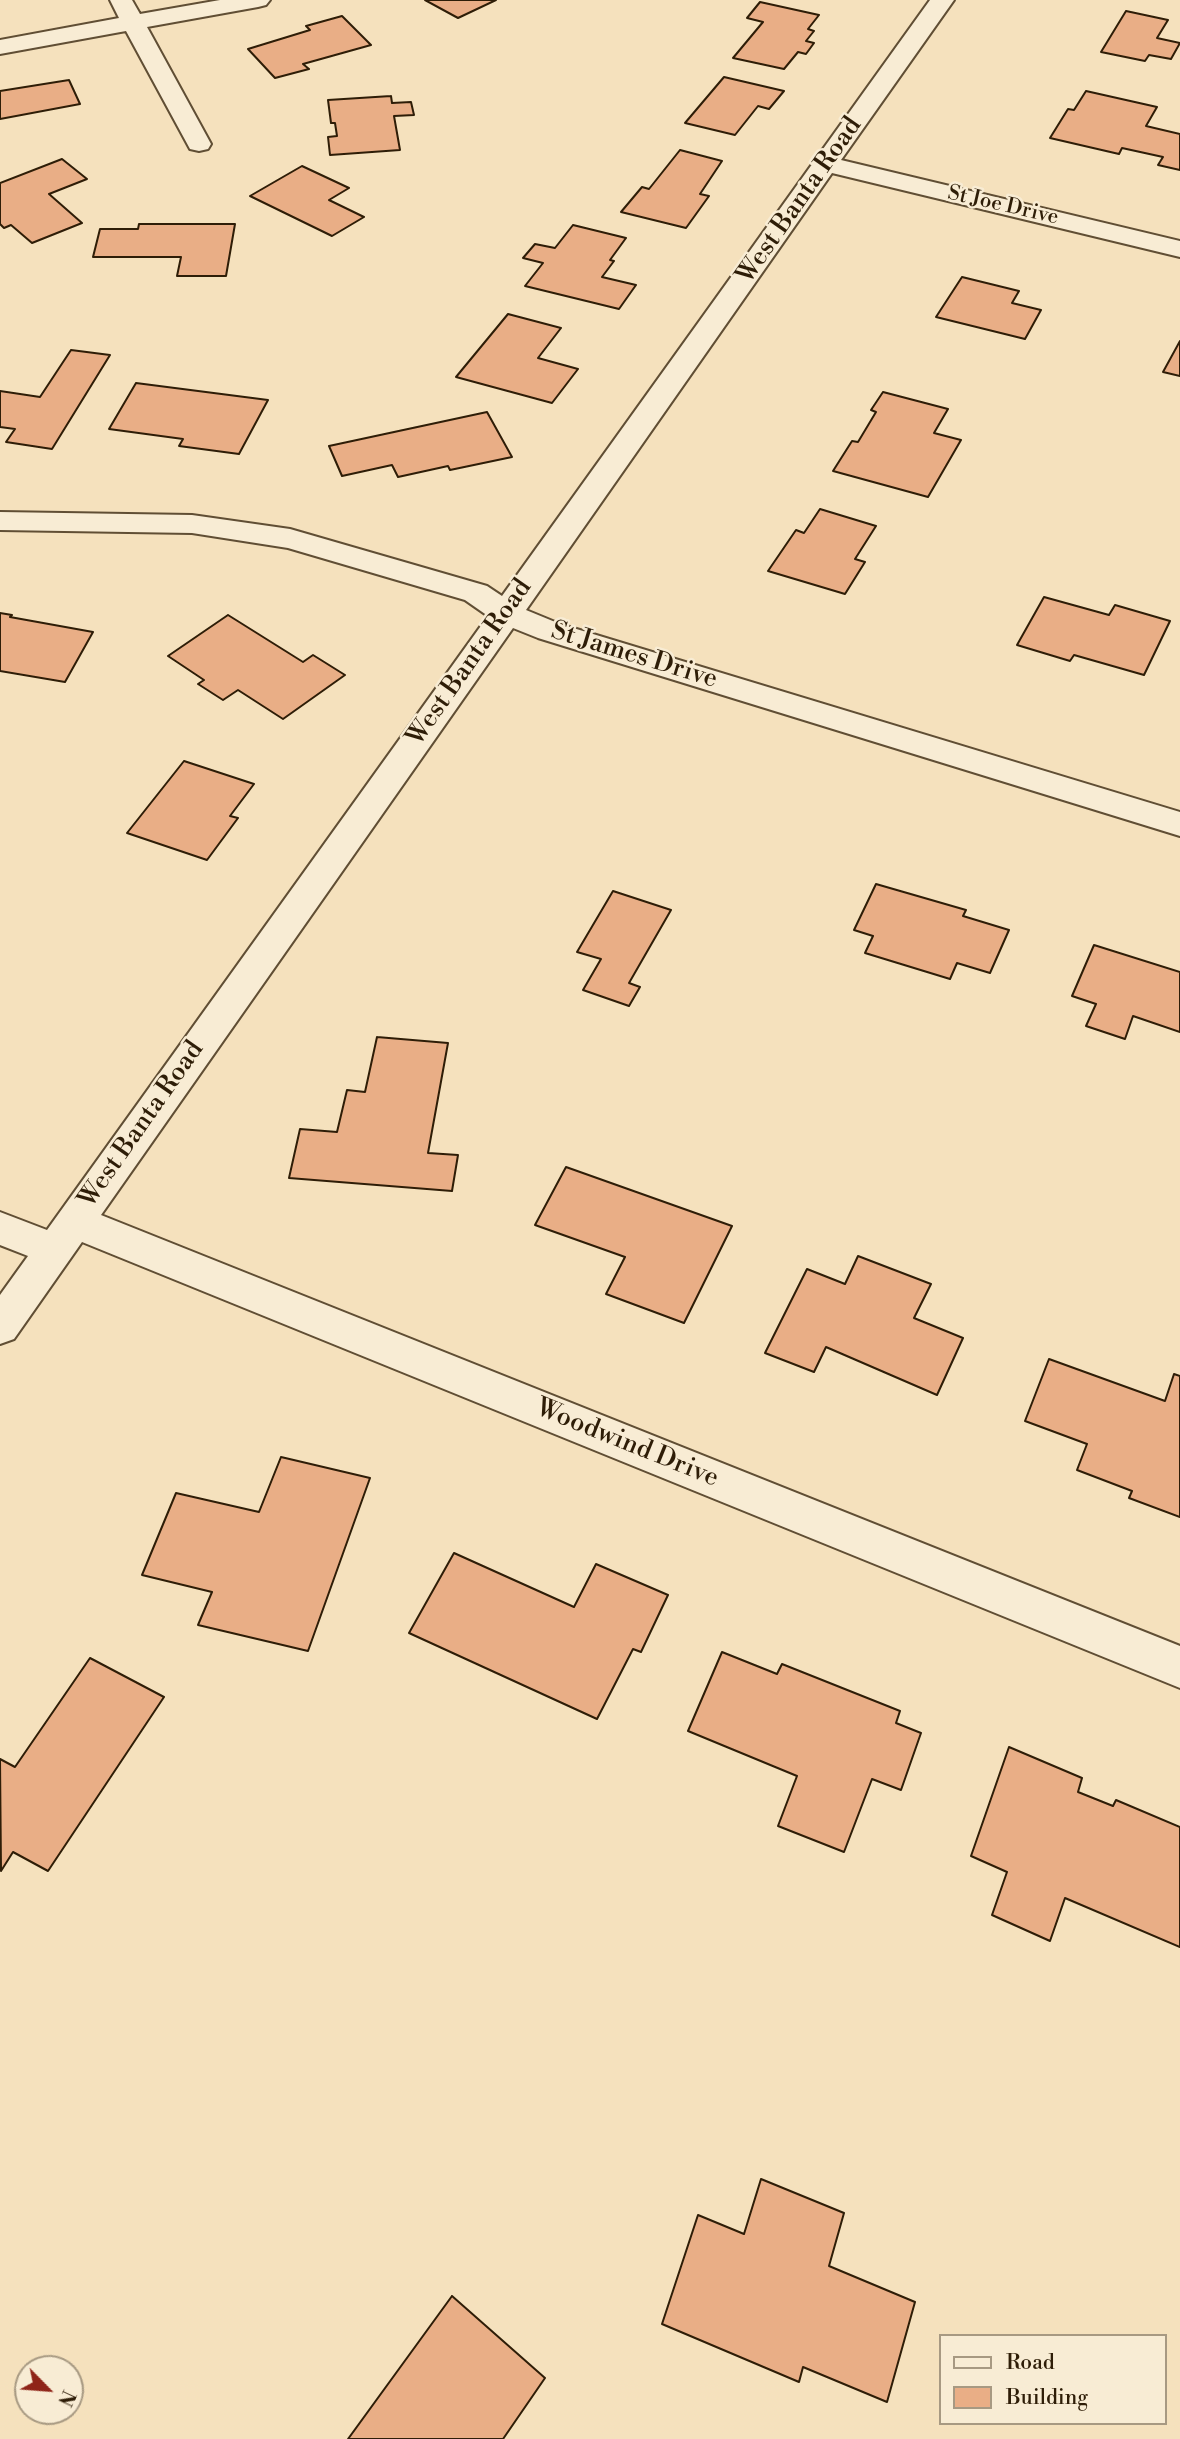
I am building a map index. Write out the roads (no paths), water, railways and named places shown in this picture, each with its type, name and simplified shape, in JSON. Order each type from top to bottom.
[{"type":"street","points":[[120,0],[199,144]]},
{"type":"street","points":[[0,47],[258,0]]},
{"type":"street","name":"West Banta Road","points":[[0,1326],[942,0]]},
{"type":"street","name":"St Joe Drive","points":[[827,164],[1180,249]]},
{"type":"street","name":"St James Drive","points":[[0,521],[192,524],[250,531],[325,549],[476,593],[506,613],[549,631],[1180,824]]},
{"type":"street","name":"Woodwind Drive","points":[[0,1228],[63,1235],[1180,1667]]}]
